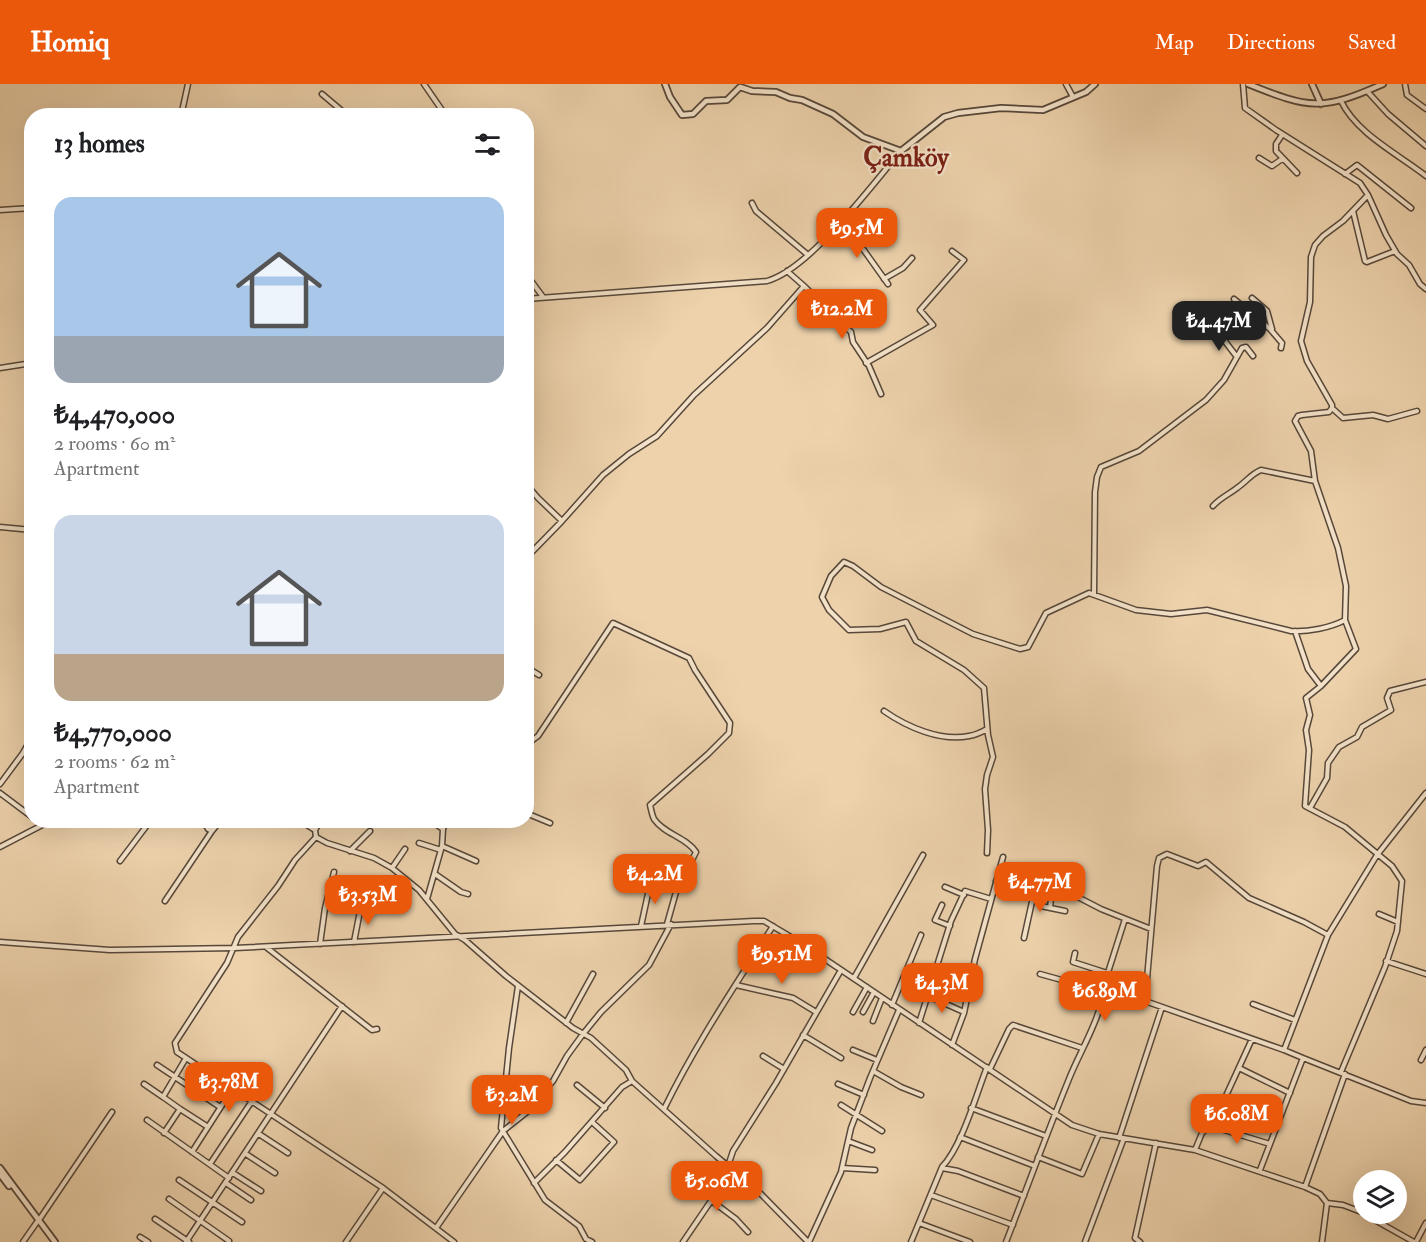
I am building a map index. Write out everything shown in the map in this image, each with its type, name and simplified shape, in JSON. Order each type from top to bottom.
[{"type":"street","points":[[183,108],[188,84]]},
{"type":"street","points":[[424,84],[440,108]]},
{"type":"street","points":[[665,84],[670,97],[682,115],[693,114],[706,101],[727,100],[740,87],[752,91],[776,92],[815,105],[833,114],[863,137],[901,151]]},
{"type":"street","points":[[1066,84],[1073,97]]},
{"type":"street","points":[[534,298],[776,279],[808,255],[843,221],[901,151],[944,117],[1001,108],[1043,110],[1086,92],[1095,84]]},
{"type":"street","points":[[1243,84],[1245,108],[1282,135],[1360,183],[1395,251],[1426,289]]},
{"type":"street","points":[[1248,84],[1298,102],[1320,104],[1341,101],[1383,84]]},
{"type":"street","points":[[1312,84],[1320,104]]},
{"type":"street","points":[[1405,84],[1407,95],[1426,109]]},
{"type":"street","points":[[1367,91],[1388,114],[1426,146]]},
{"type":"street","points":[[322,94],[339,108]]},
{"type":"street","points":[[1341,101],[1350,117],[1364,130],[1426,176]]},
{"type":"street","points":[[1282,135],[1275,147],[1282,159],[1297,173]]},
{"type":"street","points":[[1259,158],[1272,166],[1282,159]]},
{"type":"street","points":[[1345,174],[1357,165],[1411,208]]},
{"type":"street","points":[[1368,195],[1315,244],[1311,257],[1311,302],[1301,341],[1307,361],[1330,398],[1332,408],[1343,418],[1373,415],[1388,419],[1417,411]]},
{"type":"street","points":[[752,203],[756,211],[808,255]]},
{"type":"street","points":[[0,210],[24,208]]},
{"type":"street","points":[[1353,211],[1365,261],[1395,251]]},
{"type":"street","points":[[843,221],[888,284]]},
{"type":"street","points":[[857,241],[871,232],[888,236]]},
{"type":"street","points":[[866,363],[933,325],[920,310],[964,260],[952,251]]},
{"type":"street","points":[[884,279],[903,268],[912,258]]},
{"type":"street","points":[[786,271],[851,332],[853,342],[881,394]]},
{"type":"street","points":[[534,285],[543,297]]},
{"type":"street","points":[[534,550],[603,474],[628,454],[657,436],[694,395],[766,328],[804,286]]},
{"type":"street","points":[[1252,298],[1267,311],[1273,332]]},
{"type":"street","points":[[1234,299],[1273,332],[1282,343],[1281,348]]},
{"type":"street","points":[[1217,331],[1237,357]]},
{"type":"street","points":[[1094,594],[1094,501],[1096,480],[1100,470],[1105,464],[1126,458],[1144,447],[1206,399],[1224,380],[1244,347],[1253,356]]},
{"type":"street","points":[[0,368],[24,364]]},
{"type":"street","points":[[1305,1187],[1343,1073],[1386,961],[1398,922],[1402,881],[1392,866],[1345,827],[1305,806],[1309,750],[1306,730],[1310,716],[1306,698],[1321,686],[1356,649],[1346,620],[1346,586],[1338,548],[1315,481],[1311,451],[1295,421],[1298,416],[1329,412],[1332,408]]},
{"type":"street","points":[[1213,506],[1222,496],[1238,488],[1254,473],[1262,470],[1315,481]]},
{"type":"street","points":[[534,493],[562,521]]},
{"type":"street","points":[[0,527],[24,529]]},
{"type":"street","points":[[987,853],[985,789],[993,757],[987,729],[984,687],[964,670],[916,641],[906,622],[880,629],[849,630],[829,610],[822,597],[831,576],[844,562],[881,587],[974,634],[1020,649],[1028,647],[1046,613],[1078,598],[1094,594],[1136,609],[1171,614],[1207,610],[1295,631],[1338,624],[1346,620]]},
{"type":"street","points":[[436,1228],[503,1131],[521,1118],[547,1089],[583,1034],[601,1012],[649,965],[669,924],[676,892],[696,852],[686,842],[661,826],[654,818],[650,805],[729,734],[730,723],[689,658],[613,623],[534,738]]},
{"type":"street","points":[[1295,631],[1308,669],[1321,686]]},
{"type":"street","points":[[534,672],[539,675]]},
{"type":"street","points":[[1310,808],[1327,778],[1328,763],[1339,747],[1357,737],[1362,727],[1391,710],[1387,698],[1390,691],[1426,682]]},
{"type":"street","points":[[884,711],[907,726],[937,734],[969,736],[987,729]]},
{"type":"street","points":[[0,784],[24,751]]},
{"type":"street","points":[[0,793],[24,811]]},
{"type":"street","points":[[1284,1050],[1328,935],[1377,855],[1426,793]]},
{"type":"street","points":[[534,816],[550,823]]},
{"type":"street","points":[[0,847],[36,828]]},
{"type":"street","points":[[120,861],[145,828]]},
{"type":"street","points":[[207,828],[212,831]]},
{"type":"street","points":[[165,901],[214,828]]},
{"type":"street","points":[[312,828],[315,830],[316,837]]},
{"type":"street","points":[[427,900],[441,848],[443,829]]},
{"type":"street","points":[[350,850],[370,831]]},
{"type":"street","points":[[316,837],[327,843],[374,858],[392,868],[420,890],[452,930],[518,986],[566,1023],[591,1038],[626,1070],[632,1081],[758,1191],[808,1242],[842,1168],[856,1116],[899,1010]]},
{"type":"street","points":[[316,837],[295,860],[243,931],[235,948],[175,1042],[177,1052],[383,1188],[454,1242]]},
{"type":"street","points":[[419,843],[441,848],[476,861]]},
{"type":"street","points":[[392,868],[405,849]]},
{"type":"street","points":[[1145,1001],[1157,866],[1159,858],[1167,854],[1198,866],[1206,862],[1249,898],[1328,935]]},
{"type":"street","points":[[854,978],[923,855]]},
{"type":"street","points":[[952,1045],[964,1012],[1003,857]]},
{"type":"street","points":[[320,945],[325,908],[334,872]]},
{"type":"street","points":[[435,874],[461,892],[468,894]]},
{"type":"street","points":[[641,926],[651,880]]},
{"type":"street","points":[[996,881],[1011,886],[1052,889],[1070,893],[1101,909],[1151,929]]},
{"type":"street","points":[[945,887],[964,895]]},
{"type":"street","points":[[1024,938],[1035,888]]},
{"type":"street","points":[[1050,908],[1052,889]]},
{"type":"street","points":[[919,1023],[950,926],[965,891],[991,899]]},
{"type":"street","points":[[942,905],[935,920],[950,926]]},
{"type":"street","points":[[354,942],[362,906]]},
{"type":"street","points":[[1041,906],[1065,911]]},
{"type":"street","points":[[1379,914],[1398,922]]},
{"type":"street","points":[[1006,1242],[1096,1015],[1125,919]]},
{"type":"street","points":[[0,942],[110,950],[235,948],[669,924],[764,921],[854,978],[1072,1125],[1100,1134],[1195,1150],[1260,1170],[1320,1194],[1327,1203],[1353,1209]]},
{"type":"street","points":[[664,1109],[679,1079],[772,926]]},
{"type":"street","points":[[892,1005],[921,935]]},
{"type":"street","points":[[266,947],[372,1030],[377,1029]]},
{"type":"street","points":[[1075,953],[1073,962],[1107,973]]},
{"type":"street","points":[[1386,961],[1426,974]]},
{"type":"street","points":[[683,1242],[712,1201],[730,1168],[733,1151],[841,970]]},
{"type":"street","points":[[936,973],[971,979]]},
{"type":"street","points":[[566,1023],[592,974]]},
{"type":"street","points":[[1040,974],[1103,993],[1145,1001],[1284,1050],[1410,1101],[1426,1103]]},
{"type":"street","points":[[736,985],[793,998],[816,1012]]},
{"type":"street","points":[[518,986],[501,1128],[545,1200],[579,1226],[586,1239],[592,1242]]},
{"type":"street","points":[[854,1012],[867,987]]},
{"type":"street","points":[[863,1012],[874,992]]},
{"type":"street","points":[[928,996],[964,1012]]},
{"type":"street","points":[[873,1021],[882,998]]},
{"type":"street","points":[[1253,1004],[1295,1020]]},
{"type":"street","points":[[155,1219],[187,1241],[342,1006]]},
{"type":"street","points":[[1085,1242],[1122,1138],[1162,1007]]},
{"type":"street","points":[[911,1242],[942,1167],[949,1160],[988,1068],[1009,1029],[1013,1025],[1082,1048]]},
{"type":"street","points":[[803,1035],[841,1058]]},
{"type":"street","points":[[1195,1150],[1202,1133],[1214,1122],[1252,1039]]},
{"type":"street","points":[[853,1050],[877,1060]]},
{"type":"street","points":[[1421,1060],[1426,1050]]},
{"type":"street","points":[[763,1056],[783,1069]]},
{"type":"street","points":[[163,1097],[186,1058]]},
{"type":"street","points":[[1260,1170],[1303,1059]]},
{"type":"street","points":[[157,1065],[220,1107]]},
{"type":"street","points":[[1239,1068],[1290,1093]]},
{"type":"street","points":[[873,1071],[921,1095]]},
{"type":"street","points":[[534,1183],[622,1087],[632,1081]]},
{"type":"street","points":[[144,1084],[208,1127]]},
{"type":"street","points":[[838,1084],[864,1095]]},
{"type":"street","points":[[578,1085],[605,1108]]},
{"type":"street","points":[[192,1152],[233,1088]]},
{"type":"street","points":[[1225,1098],[1280,1118]]},
{"type":"street","points":[[210,1164],[252,1101]]},
{"type":"street","points":[[841,1105],[882,1131]]},
{"type":"street","points":[[971,1108],[1047,1136]]},
{"type":"street","points":[[164,1133],[180,1109]]},
{"type":"street","points":[[23,1242],[112,1112]]},
{"type":"street","points":[[147,1120],[229,1178]]},
{"type":"street","points":[[556,1160],[580,1180],[614,1142],[592,1122]]},
{"type":"street","points":[[1210,1126],[1270,1144]]},
{"type":"street","points":[[259,1134],[288,1153]]},
{"type":"street","points":[[1038,1157],[1082,1174],[1100,1134]]},
{"type":"street","points":[[960,1137],[1035,1166]]},
{"type":"street","points":[[848,1141],[872,1150]]},
{"type":"street","points":[[1140,1242],[1135,1238],[1156,1143]]},
{"type":"street","points":[[246,1154],[275,1173]]},
{"type":"street","points":[[942,1167],[1024,1196]]},
{"type":"street","points":[[0,1168],[53,1242]]},
{"type":"street","points":[[842,1168],[875,1170]]},
{"type":"street","points":[[232,1173],[261,1191]]},
{"type":"street","points":[[179,1180],[242,1222]]},
{"type":"street","points":[[226,1183],[251,1200]]},
{"type":"street","points":[[346,1242],[383,1188]]},
{"type":"street","points":[[931,1195],[1013,1225]]},
{"type":"street","points":[[169,1199],[229,1241]]},
{"type":"street","points":[[712,1201],[748,1232]]},
{"type":"street","points":[[1322,1242],[1327,1203]]},
{"type":"street","points":[[1383,1224],[1415,1242],[1426,1222]]},
{"type":"street","points":[[919,1223],[969,1242]]},
{"type":"street","points":[[141,1237],[148,1242]]},
{"type":"district","name":"Çamköy","points":[[906,157]]}]
